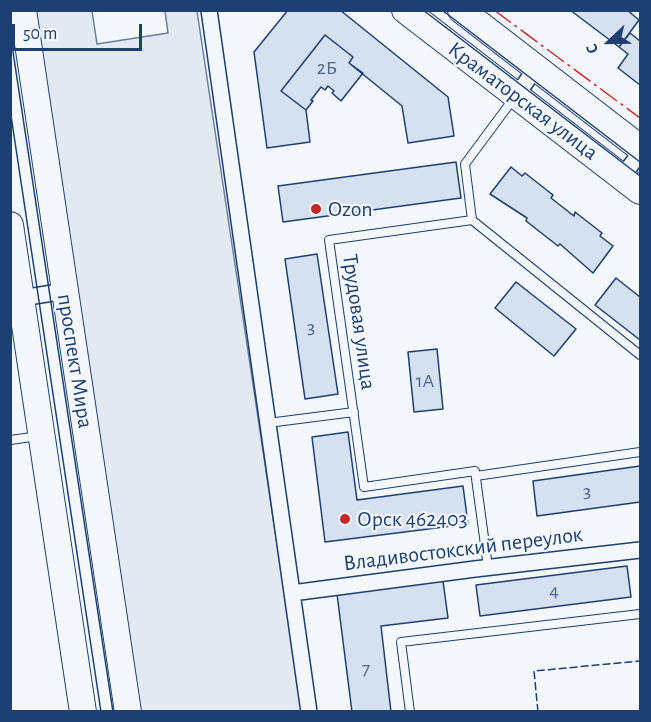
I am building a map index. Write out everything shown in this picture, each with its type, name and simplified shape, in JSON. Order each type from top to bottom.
[{"type":"main road","name":"проспект Мира","points":[[23,10],[128,711]]},
{"type":"main road","name":"Краматорская улица","points":[[405,10],[631,184]]},
{"type":"main road","name":"Краматорская улица","points":[[461,10],[640,151]]},
{"type":"main road","name":"проспект Мира","points":[[10,225],[15,289],[42,435],[83,711]]},
{"type":"street","points":[[209,10],[309,711]]},
{"type":"street","points":[[516,96],[536,68]]},
{"type":"street","points":[[631,184],[640,151]]},
{"type":"street","points":[[15,289],[65,291]]},
{"type":"street","name":"Владивостокский переулок","points":[[292,593],[640,550]]},
{"type":"lane","points":[[516,96],[465,164],[472,220],[640,355]]},
{"type":"lane","name":"Трудовая улица","points":[[472,220],[329,240],[363,487],[475,471],[476,476]]},
{"type":"lane","points":[[268,423],[354,412]]},
{"type":"lane","points":[[10,440],[42,435]]},
{"type":"lane","points":[[488,567],[476,476],[640,452]]},
{"type":"lane","points":[[410,711],[401,642],[640,614]]},
{"type":"shaded area","points":[[35,11],[92,11],[97,44],[168,33],[165,11],[197,11],[302,711],[139,711]]},
{"type":"building","points":[[288,10],[340,10],[448,97],[454,136],[408,143],[402,106],[349,63],[353,57],[325,35],[281,91],[306,110],[310,142],[267,148],[254,52]]},
{"type":"building","points":[[570,10],[627,10],[639,20],[619,47]]},
{"type":"building","points":[[630,33],[640,41],[640,85],[618,68],[628,54],[619,47]]},
{"type":"building","points":[[325,35],[353,57],[349,63],[363,73],[341,101],[328,86],[325,90],[321,87],[306,110],[281,91]]},
{"type":"building","points":[[456,162],[461,198],[283,222],[278,186]]},
{"type":"building","points":[[511,167],[522,176],[525,173],[553,195],[551,198],[574,216],[575,212],[602,233],[600,236],[613,246],[593,273],[560,244],[558,246],[526,221],[527,218],[490,194]]},
{"type":"building","points":[[317,254],[338,394],[305,399],[285,259]]},
{"type":"building","points":[[616,278],[640,297],[640,340],[595,305]]},
{"type":"building","points":[[516,282],[576,329],[554,356],[495,308]]},
{"type":"building","points":[[437,349],[443,409],[414,412],[408,352]]},
{"type":"building","points":[[348,432],[357,500],[463,486],[468,524],[325,542],[312,437]]},
{"type":"building","points":[[640,466],[640,502],[537,516],[533,481]]},
{"type":"building","points":[[627,566],[631,597],[480,616],[476,585]]},
{"type":"building","points":[[443,581],[448,618],[381,626],[391,712],[352,712],[337,594]]},
{"type":"tram line","points":[[423,10],[640,176]]},
{"type":"tram line","points":[[442,10],[640,162]]},
{"type":"tram line","points":[[10,32],[113,712]]},
{"type":"tram line","points":[[10,109],[101,712]]},
{"type":"fence","points":[[538,712],[534,671],[640,661]]},
{"type":"power","points":[[494,10],[640,118]]},
{"type":"place","name":"Ozon","points":[[316,209]]},
{"type":"place","name":"Орск 462403","points":[[345,519]]}]
